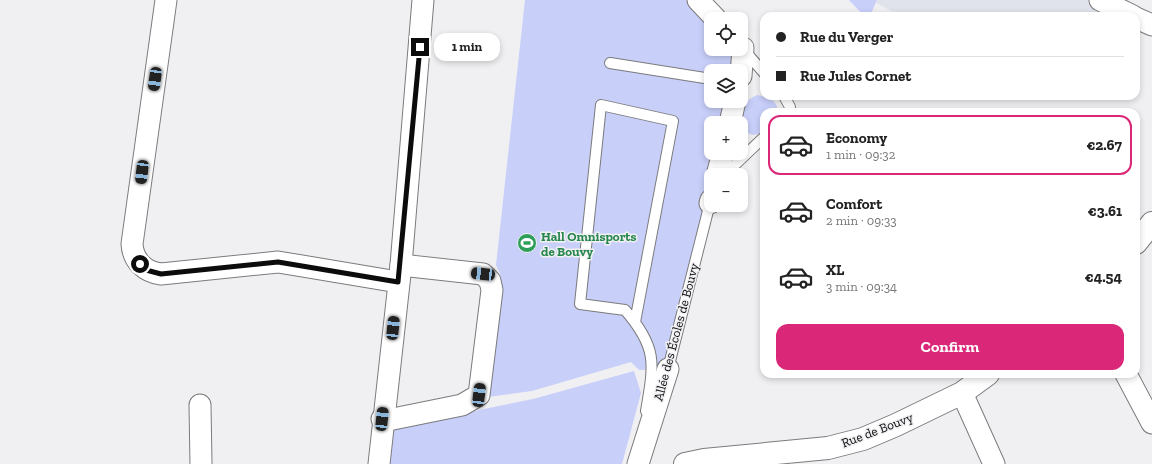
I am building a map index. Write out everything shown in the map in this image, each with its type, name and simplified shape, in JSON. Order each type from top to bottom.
[{"type":"street","points":[[166,0],[132,244],[132,252],[146,270],[161,274],[278,262],[400,273],[483,274],[490,281],[492,290],[479,395],[462,405],[393,419],[382,419]]},
{"type":"street","points":[[379,464],[382,419],[400,273],[423,0]]},
{"type":"street","points":[[698,0],[709,12]]},
{"type":"street","points":[[1100,0],[1125,12]]},
{"type":"street","points":[[1140,20],[1152,25]]},
{"type":"street","points":[[1140,238],[1152,223]]},
{"type":"street","name":"Allée des Écoles de Bouvy","points":[[637,464],[668,369]]},
{"type":"street","name":"Rue de Bouvy","points":[[685,464],[711,459],[828,448],[863,439],[896,425],[962,393],[983,378]]},
{"type":"street","points":[[1128,378],[1152,423]]},
{"type":"street","points":[[962,393],[994,464]]},
{"type":"street","points":[[200,405],[201,464]]},
{"type":"lane","points":[[748,54],[760,68]]},
{"type":"lane","points":[[610,63],[704,78]]},
{"type":"lane","points":[[635,322],[673,121],[601,105],[580,304],[625,310],[635,322],[650,349],[653,369],[637,464]]},
{"type":"lane","points":[[731,168],[760,141]]},
{"type":"lane","name":"Allée des Écoles de Bouvy","points":[[668,369],[708,212]]},
{"type":"shaded area","points":[[525,0],[698,0],[706,12],[704,12],[704,56],[741,56],[741,64],[704,64],[704,108],[733,108],[732,116],[704,116],[704,160],[719,160],[715,168],[704,168],[704,212],[708,212],[668,369],[639,370],[631,362],[532,391],[488,397],[500,274],[496,265]]},
{"type":"shaded area","points":[[849,0],[877,0],[872,12],[860,12]]},
{"type":"shaded area","points":[[877,0],[1100,0],[1111,5],[1108,12],[893,12],[876,3]]},
{"type":"shaded area","points":[[757,95],[760,96],[760,100],[771,100],[778,108],[760,108],[760,132],[758,134],[753,135],[748,133],[748,116],[740,116],[742,108],[748,108],[748,101]]},
{"type":"shaded area","points":[[634,371],[641,393],[622,464],[385,464],[390,428],[533,399]]},
{"type":"place","name":"Hall Omnisports de Bouvy","points":[[527,243]]},
{"type":"route","points":[[140,264],[146,270],[161,274],[278,262],[398,282],[401,265],[420,47]]}]
